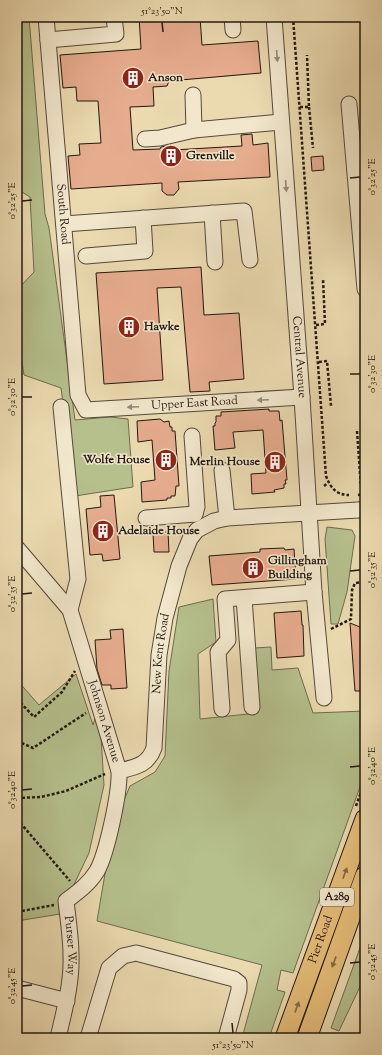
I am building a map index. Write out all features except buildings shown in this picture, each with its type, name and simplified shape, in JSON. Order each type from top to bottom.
[{"type":"main road","name":"Pier Road","points":[[285,1038],[365,819]]},
{"type":"main road","name":"Pier Road","points":[[307,1038],[365,876]]},
{"type":"street","name":"South Road","points":[[46,17],[78,395],[86,410]]},
{"type":"street","points":[[48,40],[116,34],[114,17]]},
{"type":"street","name":"Central Avenue","points":[[274,17],[302,398],[308,513],[324,698]]},
{"type":"street","points":[[193,95],[194,130]]},
{"type":"street","points":[[349,104],[365,290]]},
{"type":"street","points":[[145,139],[160,138],[194,130],[281,122]]},
{"type":"street","points":[[64,224],[244,211],[250,260]]},
{"type":"street","points":[[212,213],[215,262]]},
{"type":"street","points":[[86,256],[145,251],[143,218]]},
{"type":"street","name":"Upper East Road","points":[[86,410],[302,398]]},
{"type":"street","points":[[61,407],[78,579],[70,610]]},
{"type":"street","points":[[192,436],[200,519]]},
{"type":"street","points":[[222,470],[227,518]]},
{"type":"street","name":"New Kent Road","points":[[146,518],[214,520],[362,510]]},
{"type":"street","name":"New Kent Road","points":[[120,771],[144,764],[151,757],[154,748],[159,662],[166,618],[177,572],[190,539],[200,519]]},
{"type":"street","name":"Johnson Avenue","points":[[17,548],[70,610],[120,771],[118,793],[103,855],[97,870],[89,882],[62,902]]},
{"type":"street","points":[[222,709],[218,652],[228,640],[225,599],[314,592]]},
{"type":"street","points":[[244,598],[252,707]]},
{"type":"street","name":"Purser Way","points":[[58,1038],[67,1001],[71,955],[62,902]]},
{"type":"street","points":[[88,1038],[109,968],[123,956],[136,953],[234,979],[239,984],[239,990],[226,1038]]},
{"type":"street","points":[[17,988],[67,1001]]},
{"type":"path","points":[[294,17],[319,362],[320,412],[325,470],[328,483],[332,488],[344,495],[365,494]]},
{"type":"path","points":[[307,55],[309,107],[313,148]]},
{"type":"path","points":[[300,108],[309,107]]},
{"type":"path","points":[[316,325],[325,324],[323,279]]},
{"type":"path","points":[[319,362],[327,361],[331,406]]},
{"type":"path","points":[[357,431],[361,487]]},
{"type":"path","points":[[324,486],[328,483]]},
{"type":"path","points":[[364,529],[365,539]]},
{"type":"path","points":[[365,577],[365,590]]},
{"type":"path","points":[[318,636],[351,619],[352,589],[355,583],[364,582]]},
{"type":"path","points":[[17,699],[34,717],[62,692],[78,666]]},
{"type":"path","points":[[17,741],[33,748],[99,705]]},
{"type":"path","points":[[17,798],[41,797],[66,791],[102,774],[120,771]]},
{"type":"path","points":[[17,819],[71,882]]},
{"type":"path","points":[[17,912],[62,902]]},
{"type":"green space","points":[[17,17],[29,17],[45,214],[49,228],[75,420],[110,417],[128,419],[133,487],[75,496],[61,388],[24,375],[17,331],[17,290],[34,272],[30,197],[17,189]]},
{"type":"green space","points":[[327,527],[352,530],[355,536],[347,592],[338,624],[331,624],[325,539]]},
{"type":"green space","points":[[213,599],[216,642],[198,654],[200,719],[258,713],[254,648],[271,647],[272,670],[298,668],[313,713],[365,711],[365,773],[293,973],[281,970],[277,990],[285,992],[269,1038],[242,1038],[262,965],[97,921],[112,832],[121,799],[124,800],[130,786],[155,772],[165,756],[169,671],[179,607]]},
{"type":"green space","points":[[76,674],[93,725],[99,705],[104,785],[89,853],[60,914],[17,921],[17,680],[39,705]]},
{"type":"green space","points":[[365,934],[365,976],[339,1031],[331,1028]]},
{"type":"place","name":"Anson","points":[[133,78]]},
{"type":"place","name":"Grenville","points":[[171,156]]},
{"type":"place","name":"Hawke","points":[[129,327]]},
{"type":"place","name":"Wolfe House","points":[[166,460]]},
{"type":"place","name":"Merlin House","points":[[275,462]]},
{"type":"place","name":"Adelaide House","points":[[103,531]]},
{"type":"place","name":"Gillingham Building","points":[[253,568]]}]
